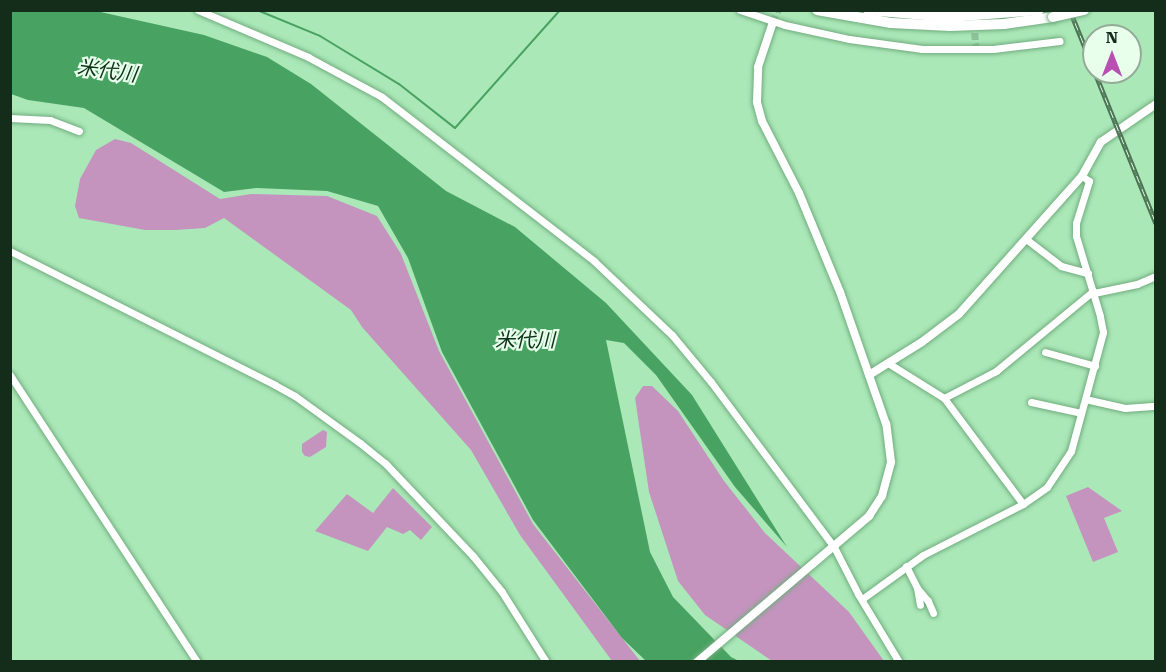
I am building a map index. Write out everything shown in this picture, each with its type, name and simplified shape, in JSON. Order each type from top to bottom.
[{"type":"highway","points":[[817,10],[891,23],[951,26],[1004,24],[1084,10]]},
{"type":"highway","points":[[868,10],[949,17],[1039,10]]},
{"type":"street","points":[[198,10],[308,57],[382,98],[594,261],[672,334],[830,550],[899,662]]},
{"type":"street","points":[[740,10],[773,22],[849,39],[922,49],[993,49],[1060,41]]},
{"type":"street","points":[[697,662],[830,550],[875,508],[888,477],[890,442],[869,375],[814,226],[762,121],[757,102],[759,68],[773,22]]},
{"type":"street","points":[[869,375],[959,314],[1082,176],[1101,142],[1155,104]]},
{"type":"street","points":[[10,118],[50,120],[79,131]]},
{"type":"street","points":[[862,599],[906,566],[1023,504],[1047,487],[1071,451],[1102,332],[1094,292],[1076,236],[1076,223],[1089,181],[1082,176]]},
{"type":"street","points":[[1026,239],[1061,266],[1088,273]]},
{"type":"street","points":[[10,251],[296,396],[360,443],[385,463],[473,556],[502,592],[546,662]]},
{"type":"street","points":[[944,398],[996,371],[1094,292],[1137,284],[1155,276]]},
{"type":"street","points":[[1045,352],[1095,366]]},
{"type":"street","points":[[888,363],[944,398],[1023,504]]},
{"type":"street","points":[[10,375],[197,662]]},
{"type":"street","points":[[1085,399],[1125,408],[1155,406]]},
{"type":"street","points":[[1031,402],[1081,413]]},
{"type":"street","points":[[906,566],[933,613]]},
{"type":"street","points":[[917,588],[920,605]]},
{"type":"shaded area","points":[[115,139],[131,143],[220,199],[251,194],[327,196],[377,216],[401,254],[439,351],[533,524],[640,661],[612,661],[520,535],[471,450],[362,327],[351,310],[224,218],[205,228],[145,230],[79,218],[75,206],[80,179],[96,150]]},
{"type":"shaded area","points":[[643,386],[652,386],[678,411],[724,481],[765,533],[849,612],[884,661],[772,661],[705,615],[678,581],[649,492],[635,398]]},
{"type":"shaded area","points":[[323,430],[327,432],[326,447],[310,457],[305,456],[302,452],[302,444]]},
{"type":"shaded area","points":[[1088,487],[1122,511],[1104,518],[1118,552],[1093,562],[1066,496]]},
{"type":"shaded area","points":[[393,488],[432,527],[421,540],[410,530],[403,534],[387,527],[368,551],[315,531],[347,494],[373,513]]},
{"type":"water","name":"米代川","points":[[11,11],[96,11],[204,35],[267,57],[311,84],[446,191],[515,227],[606,303],[692,395],[787,547],[735,487],[656,375],[624,343],[606,340],[650,552],[673,597],[731,657],[739,661],[646,661],[622,638],[533,520],[442,352],[408,258],[378,206],[327,191],[257,188],[224,192],[84,108],[28,100],[11,94]]},
{"type":"waterway","points":[[257,10],[320,36],[399,84],[455,128],[560,10]]},
{"type":"tunnel","points":[[773,22],[778,10]]},
{"type":"tunnel","points":[[974,22],[976,49]]},
{"type":"railway","points":[[1070,10],[1082,40]]},
{"type":"railway","points":[[1100,84],[1156,223]]}]
